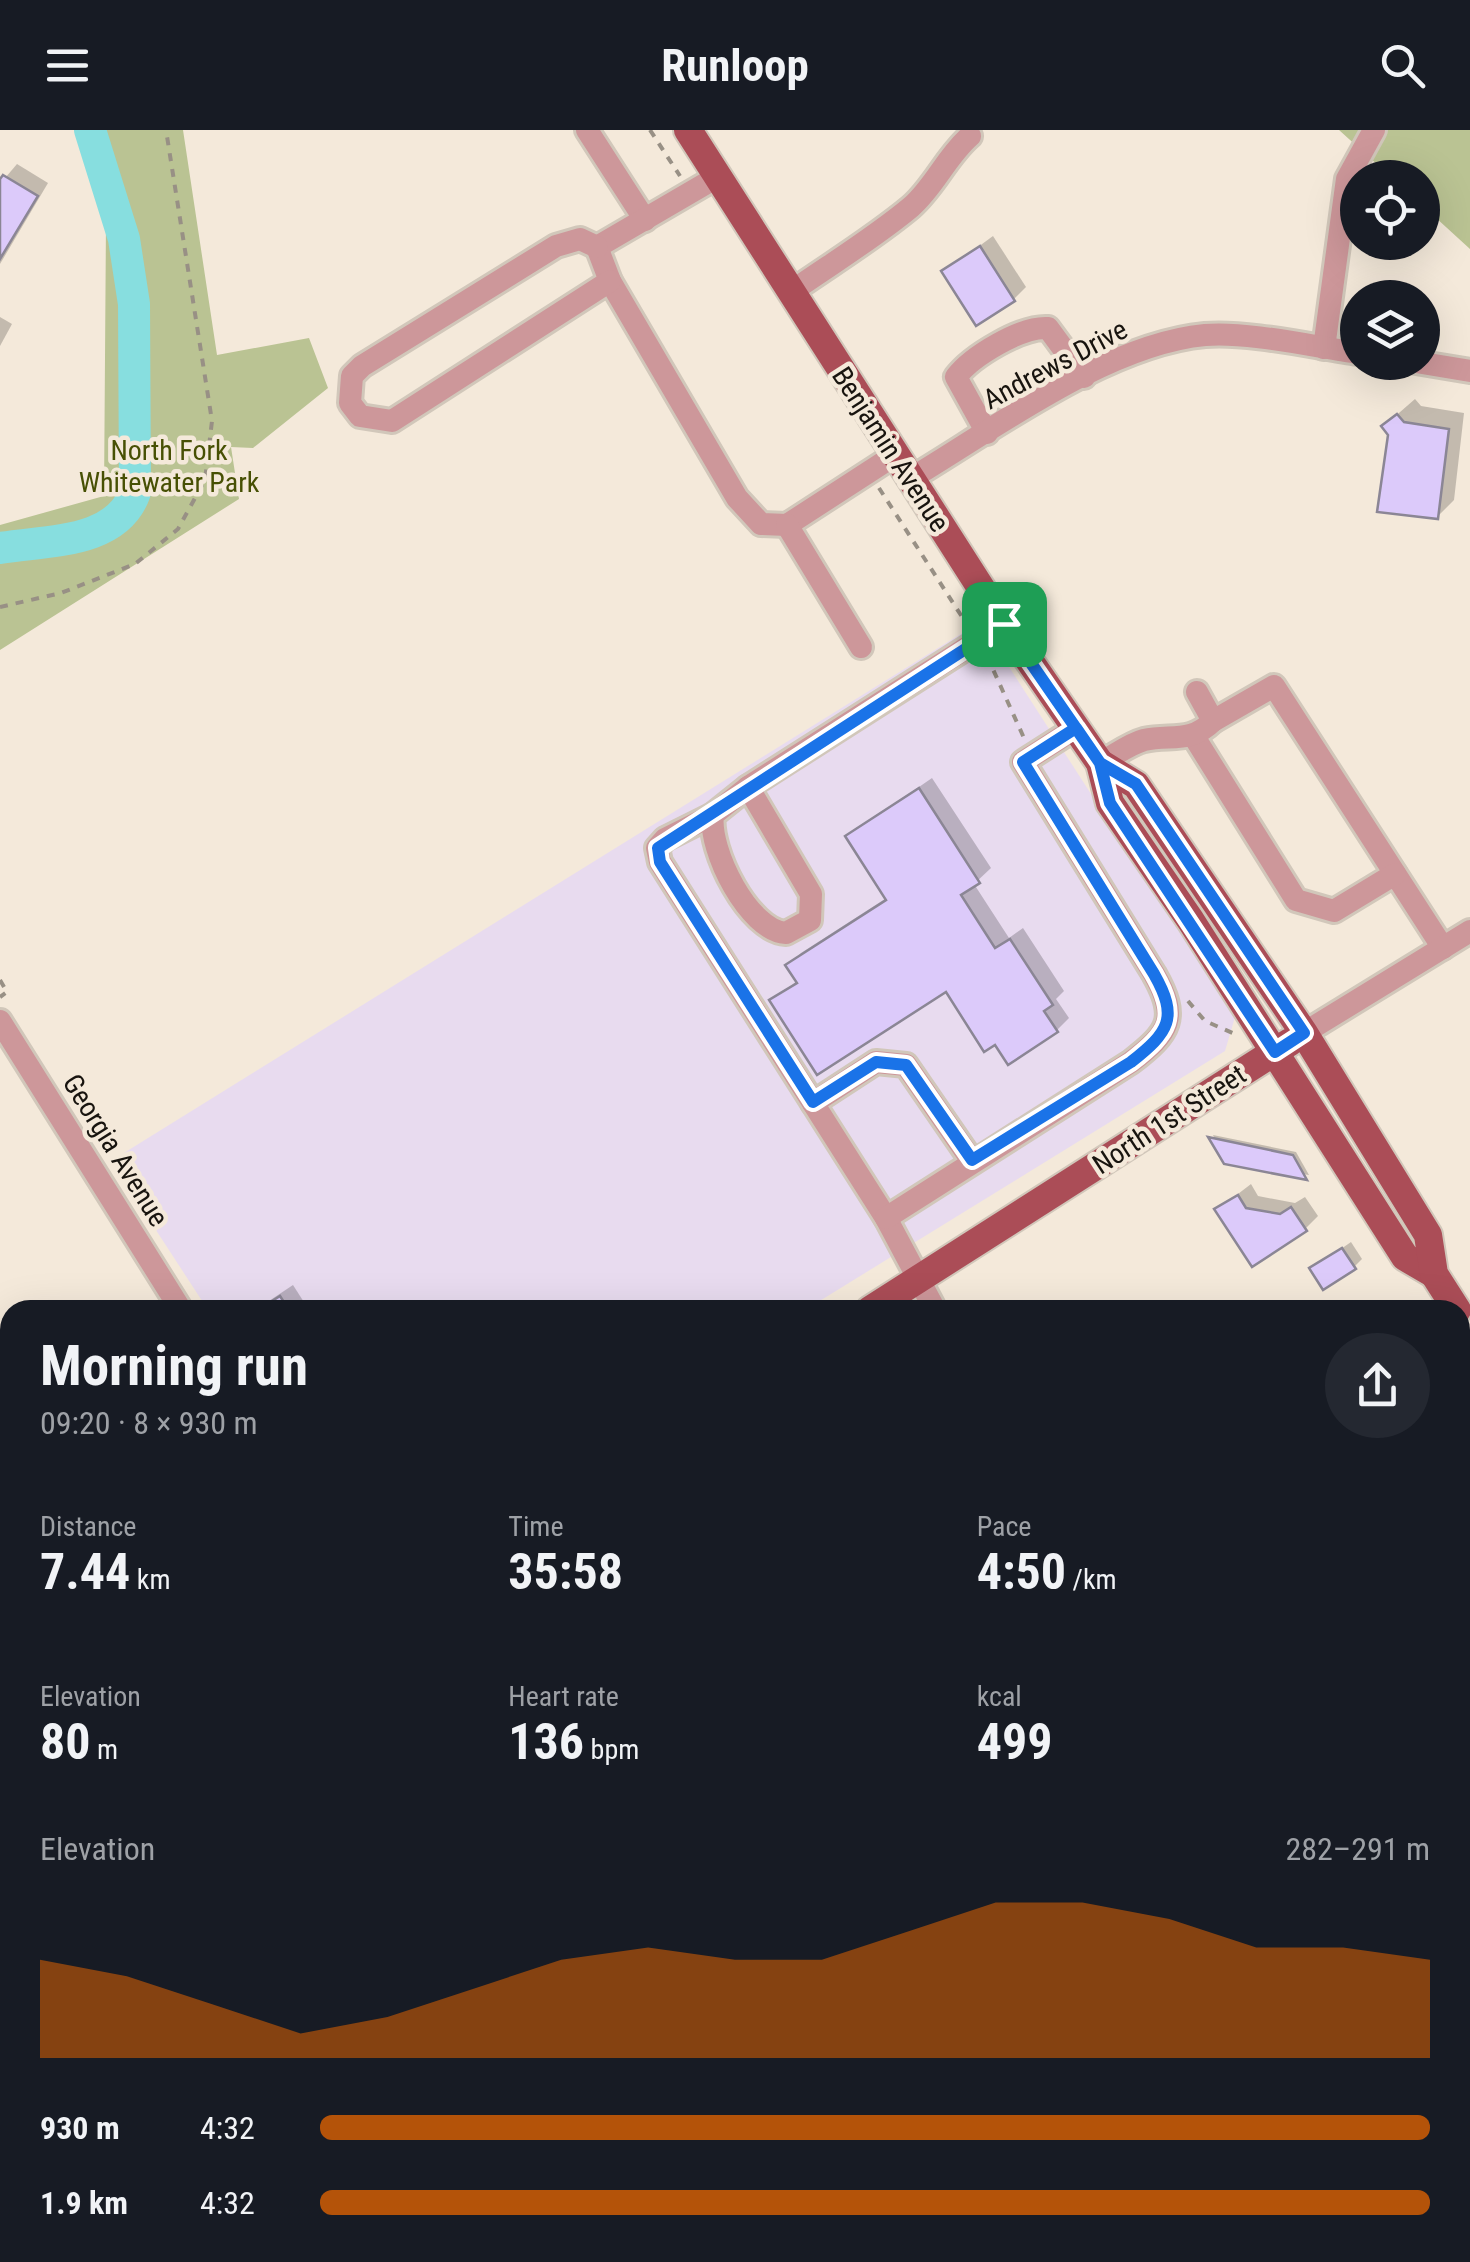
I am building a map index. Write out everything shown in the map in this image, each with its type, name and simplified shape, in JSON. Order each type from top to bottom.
[{"type":"main road","name":"Benjamin Avenue","points":[[688,130],[910,480],[1100,763],[1110,803],[1405,1257],[1434,1274]]},
{"type":"main road","name":"Benjamin Avenue","points":[[1100,763],[1136,784],[1304,1033],[1428,1235],[1434,1274]]},
{"type":"main road","name":"North 1st Street","points":[[885,1300],[1304,1033]]},
{"type":"main road","points":[[1434,1274],[1450,1300]]},
{"type":"street","points":[[587,130],[645,220]]},
{"type":"street","points":[[1324,348],[1347,180],[1374,130]]},
{"type":"street","points":[[791,292],[910,207],[932,185],[951,153],[970,136]]},
{"type":"street","points":[[597,247],[718,177]]},
{"type":"street","points":[[610,281],[392,420],[360,416],[350,403],[348,388],[362,366],[556,246],[580,239],[597,247],[610,281],[744,508],[761,524],[786,526],[894,454]]},
{"type":"street","points":[[987,433],[956,377],[1012,339],[1037,327],[1048,328],[1084,376]]},
{"type":"street","name":"Andrews Drive","points":[[910,480],[1125,354],[1208,334],[1340,351]]},
{"type":"street","points":[[1440,366],[1470,371]]},
{"type":"street","points":[[786,526],[860,647]]},
{"type":"street","points":[[929,1300],[886,1218],[660,862],[658,848],[665,839],[713,815],[748,787],[1004,624]]},
{"type":"street","points":[[1100,763],[1148,739],[1172,741],[1193,735],[1274,686],[1443,948]]},
{"type":"street","points":[[1197,692],[1213,721]]},
{"type":"street","points":[[886,1218],[1131,1062],[1153,1045],[1171,1016],[1169,999],[1023,762],[1076,728]]},
{"type":"street","points":[[1193,735],[1296,900],[1334,911],[1396,874]]},
{"type":"street","points":[[713,815],[712,845],[721,865],[765,926],[786,933],[810,920],[811,894],[748,787]]},
{"type":"street","name":"North 1st Street","points":[[1304,1033],[1470,931]]},
{"type":"street","name":"Georgia Avenue","points":[[0,1022],[173,1300]]},
{"type":"street","points":[[813,1102],[876,1062],[906,1065],[972,1160]]},
{"type":"path","points":[[0,608],[61,593],[135,564],[178,529],[205,480],[212,421],[166,130]]},
{"type":"path","points":[[650,130],[691,193]]},
{"type":"path","points":[[0,980],[7,992],[0,997]]},
{"type":"shaded area","points":[[980,622],[1235,1017],[1225,1051],[821,1300],[201,1300],[111,1161]]},
{"type":"green space","name":"North Fork Whitewater Park","points":[[75,130],[183,130],[217,355],[309,338],[328,388],[253,448],[231,447],[239,499],[0,650],[0,525],[104,496],[106,221]]},
{"type":"green space","points":[[1339,130],[1470,130],[1470,249],[1440,222],[1440,160],[1372,160]]},
{"type":"building","points":[[3,175],[38,196],[0,259],[0,179]]},
{"type":"building","points":[[980,246],[1015,301],[976,326],[941,271]]},
{"type":"building","points":[[1397,414],[1404,422],[1449,429],[1438,519],[1377,512],[1388,435],[1381,426]]},
{"type":"building","points":[[919,788],[980,883],[961,895],[995,948],[1010,939],[1053,1005],[1044,1011],[1058,1032],[1008,1065],[995,1045],[984,1052],[946,992],[817,1075],[769,1000],[797,983],[785,965],[886,900],[845,836]]},
{"type":"building","points":[[1208,1137],[1293,1155],[1307,1180],[1224,1164]]},
{"type":"building","points":[[1238,1195],[1246,1208],[1280,1214],[1291,1207],[1307,1231],[1252,1267],[1214,1209]]},
{"type":"building","points":[[1342,1248],[1356,1269],[1323,1290],[1309,1268]]},
{"type":"waterway","points":[[0,548],[97,530],[113,522],[135,492],[134,304],[124,239],[90,130]]},
{"type":"route","points":[[1004,624],[784,762],[713,815],[665,839],[658,848],[660,862],[813,1102],[876,1062],[890,1060],[906,1065],[972,1160],[1131,1062],[1153,1045],[1171,1016],[1169,999],[1023,762],[1076,728],[1100,763],[1110,803],[1192,921],[1275,1052],[1304,1033],[1136,784],[1100,763],[1076,728],[1004,624]]}]
